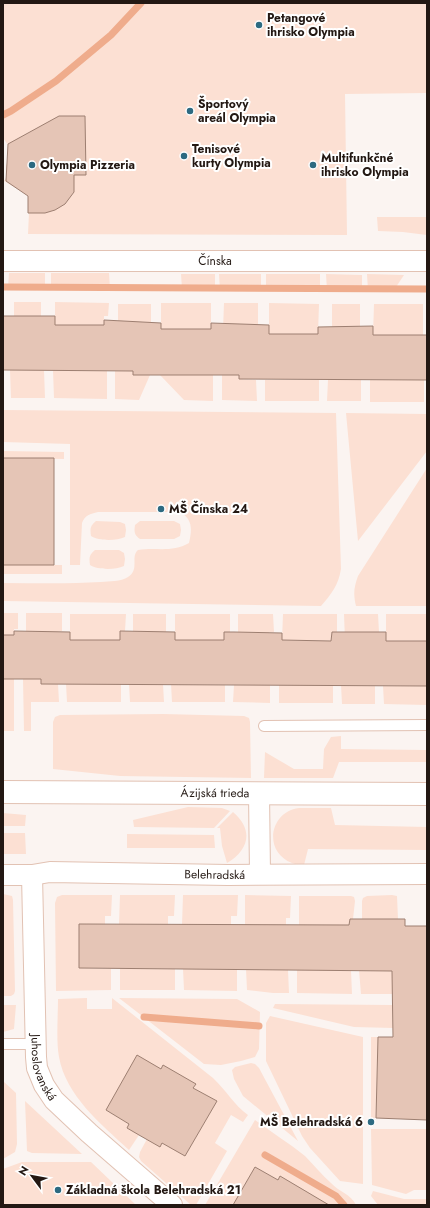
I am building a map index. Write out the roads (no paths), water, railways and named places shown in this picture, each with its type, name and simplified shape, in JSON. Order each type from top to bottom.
[{"type":"street","name":"Čínska","points":[[3,261],[427,261]]},
{"type":"street","name":"Ázijská trieda","points":[[3,792],[427,794]]},
{"type":"street","points":[[259,793],[260,874]]},
{"type":"street","name":"Belehradská","points":[[3,875],[32,875],[50,872],[427,874]]},
{"type":"street","name":"Juhoslovanská","points":[[32,875],[36,1044],[38,1068],[48,1094],[89,1133],[172,1205]]},
{"type":"lane","points":[[264,726],[427,725]]},
{"type":"lane","points":[[3,1044],[36,1044]]},
{"type":"waterway","points":[[3,115],[56,81],[111,35],[141,3]]},
{"type":"waterway","points":[[3,287],[427,289]]},
{"type":"waterway","points":[[144,1017],[259,1026]]},
{"type":"waterway","points":[[265,1155],[336,1196],[344,1205]]},
{"type":"place","name":"Petangové ihrisko Olympia","points":[[259,25]]},
{"type":"place","name":"Športový areál Olympia","points":[[190,111]]},
{"type":"place","name":"Tenisové kurty Olympia","points":[[184,156]]},
{"type":"place","name":"Olympia Pizzeria","points":[[32,165]]},
{"type":"place","name":"Multifunkčné ihrisko Olympia","points":[[313,165]]},
{"type":"place","name":"MŠ Čínska 24","points":[[161,509]]},
{"type":"place","name":"MŠ Belehradská 6","points":[[371,1122]]},
{"type":"place","name":"Základná škola Belehradská 21","points":[[58,1190]]}]
